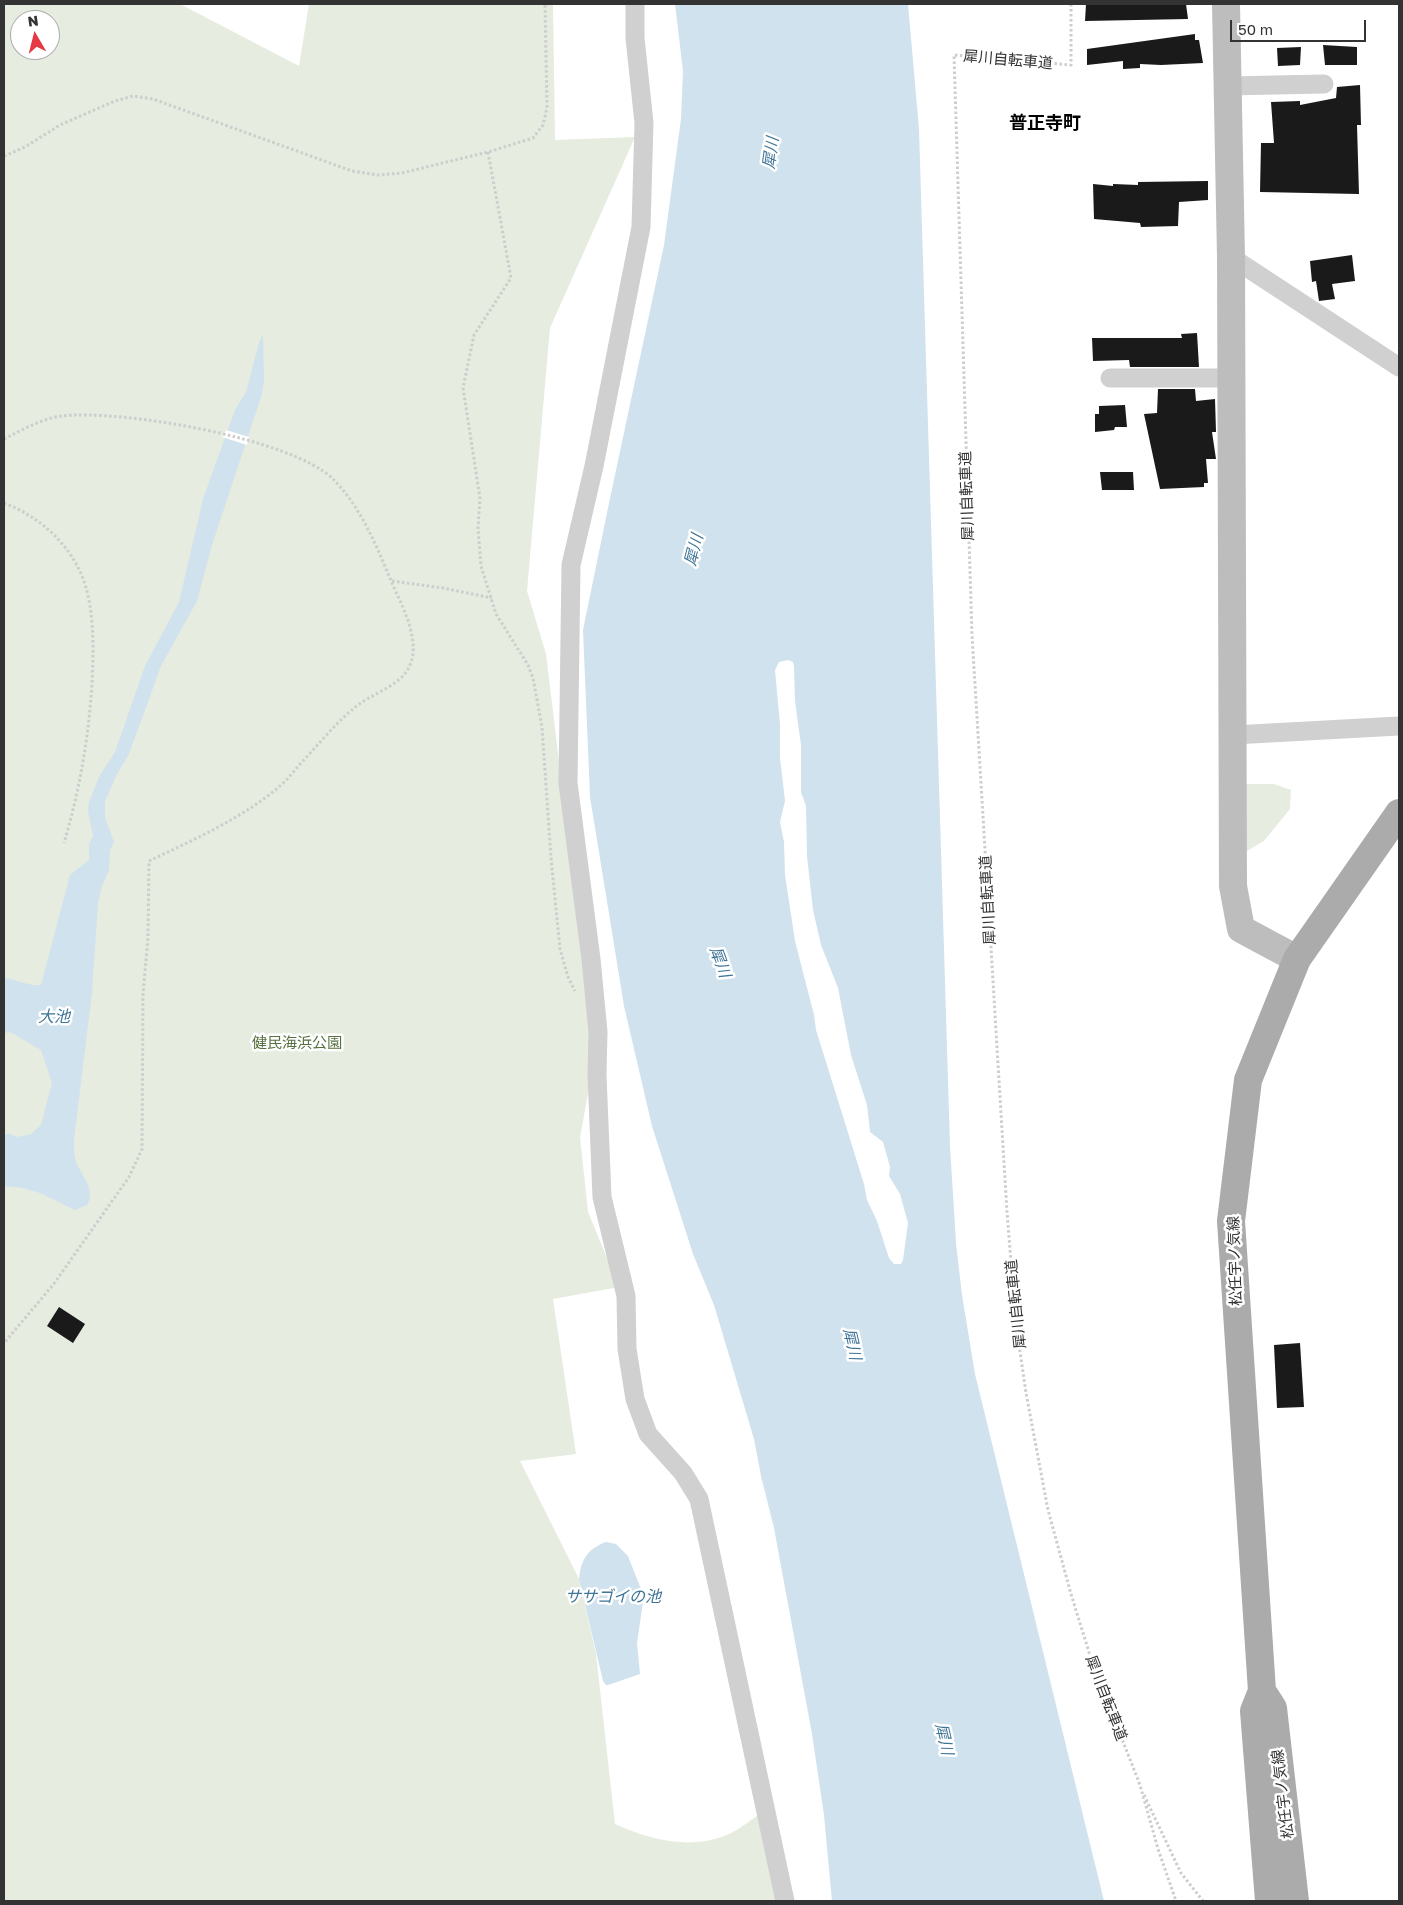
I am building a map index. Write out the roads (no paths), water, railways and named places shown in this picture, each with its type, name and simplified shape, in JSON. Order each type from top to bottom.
[{"type":"main road","name":"松任宇ノ気線","points":[[1269,1901],[1254,1711],[1262,1690],[1231,1221],[1248,1080],[1297,958],[1399,813]]},
{"type":"main road","name":"松任宇ノ気線","points":[[1262,1690],[1273,1708],[1295,1901]]},
{"type":"street","points":[[634,4],[635,38],[644,123],[641,227],[594,466],[571,565],[568,783],[591,959],[598,1032],[597,1075],[602,1197],[626,1296],[626,1349],[635,1399],[648,1434],[683,1473],[698,1499],[785,1901]]},
{"type":"street","points":[[1226,4],[1231,378],[1233,886],[1241,929],[1297,958]]},
{"type":"street","points":[[1227,86],[1324,84]]},
{"type":"street","points":[[1230,257],[1399,366]]},
{"type":"street","points":[[1110,378],[1231,378]]},
{"type":"street","points":[[1233,735],[1399,726]]},
{"type":"water","name":"犀川","points":[[675,4],[908,4],[919,129],[950,1146],[956,1243],[962,1295],[975,1374],[1104,1901],[832,1901],[824,1815],[812,1734],[774,1528],[754,1439],[714,1305],[693,1254],[652,1126],[624,1006],[590,797],[583,630],[664,245],[681,119],[683,71]],"holes":[[[788,660],[793,662],[795,701],[801,745],[801,792],[806,806],[807,856],[813,910],[821,945],[838,988],[851,1055],[867,1105],[870,1132],[883,1142],[890,1167],[889,1176],[900,1194],[908,1223],[901,1264],[894,1264],[889,1258],[877,1221],[867,1200],[864,1184],[816,1030],[795,941],[785,875],[784,842],[780,822],[785,801],[780,758],[780,724],[775,670],[779,662]]]},
{"type":"water","name":"大池","points":[[263,334],[264,380],[262,394],[212,545],[197,601],[161,666],[129,754],[117,774],[105,801],[105,818],[114,842],[110,850],[109,870],[102,886],[98,903],[92,992],[74,1140],[76,1161],[88,1184],[90,1195],[87,1205],[75,1210],[40,1193],[23,1188],[4,1186],[4,1135],[9,1134],[18,1137],[31,1134],[41,1125],[52,1083],[41,1050],[10,1032],[4,1033],[4,978],[32,985],[41,985],[70,875],[89,860],[89,844],[93,836],[88,811],[89,802],[99,777],[115,752],[145,666],[179,602],[203,499],[235,410],[246,392]]},
{"type":"water","name":"ササゴイの池","points":[[606,1542],[616,1544],[628,1556],[641,1589],[643,1602],[637,1643],[640,1674],[608,1685],[603,1681],[579,1579],[581,1566],[586,1556],[594,1548]]},
{"type":"district","name":"普正寺町","points":[[1045,123]]},
{"type":"park label","name":"健民海浜公園","points":[[297,1043]]}]
